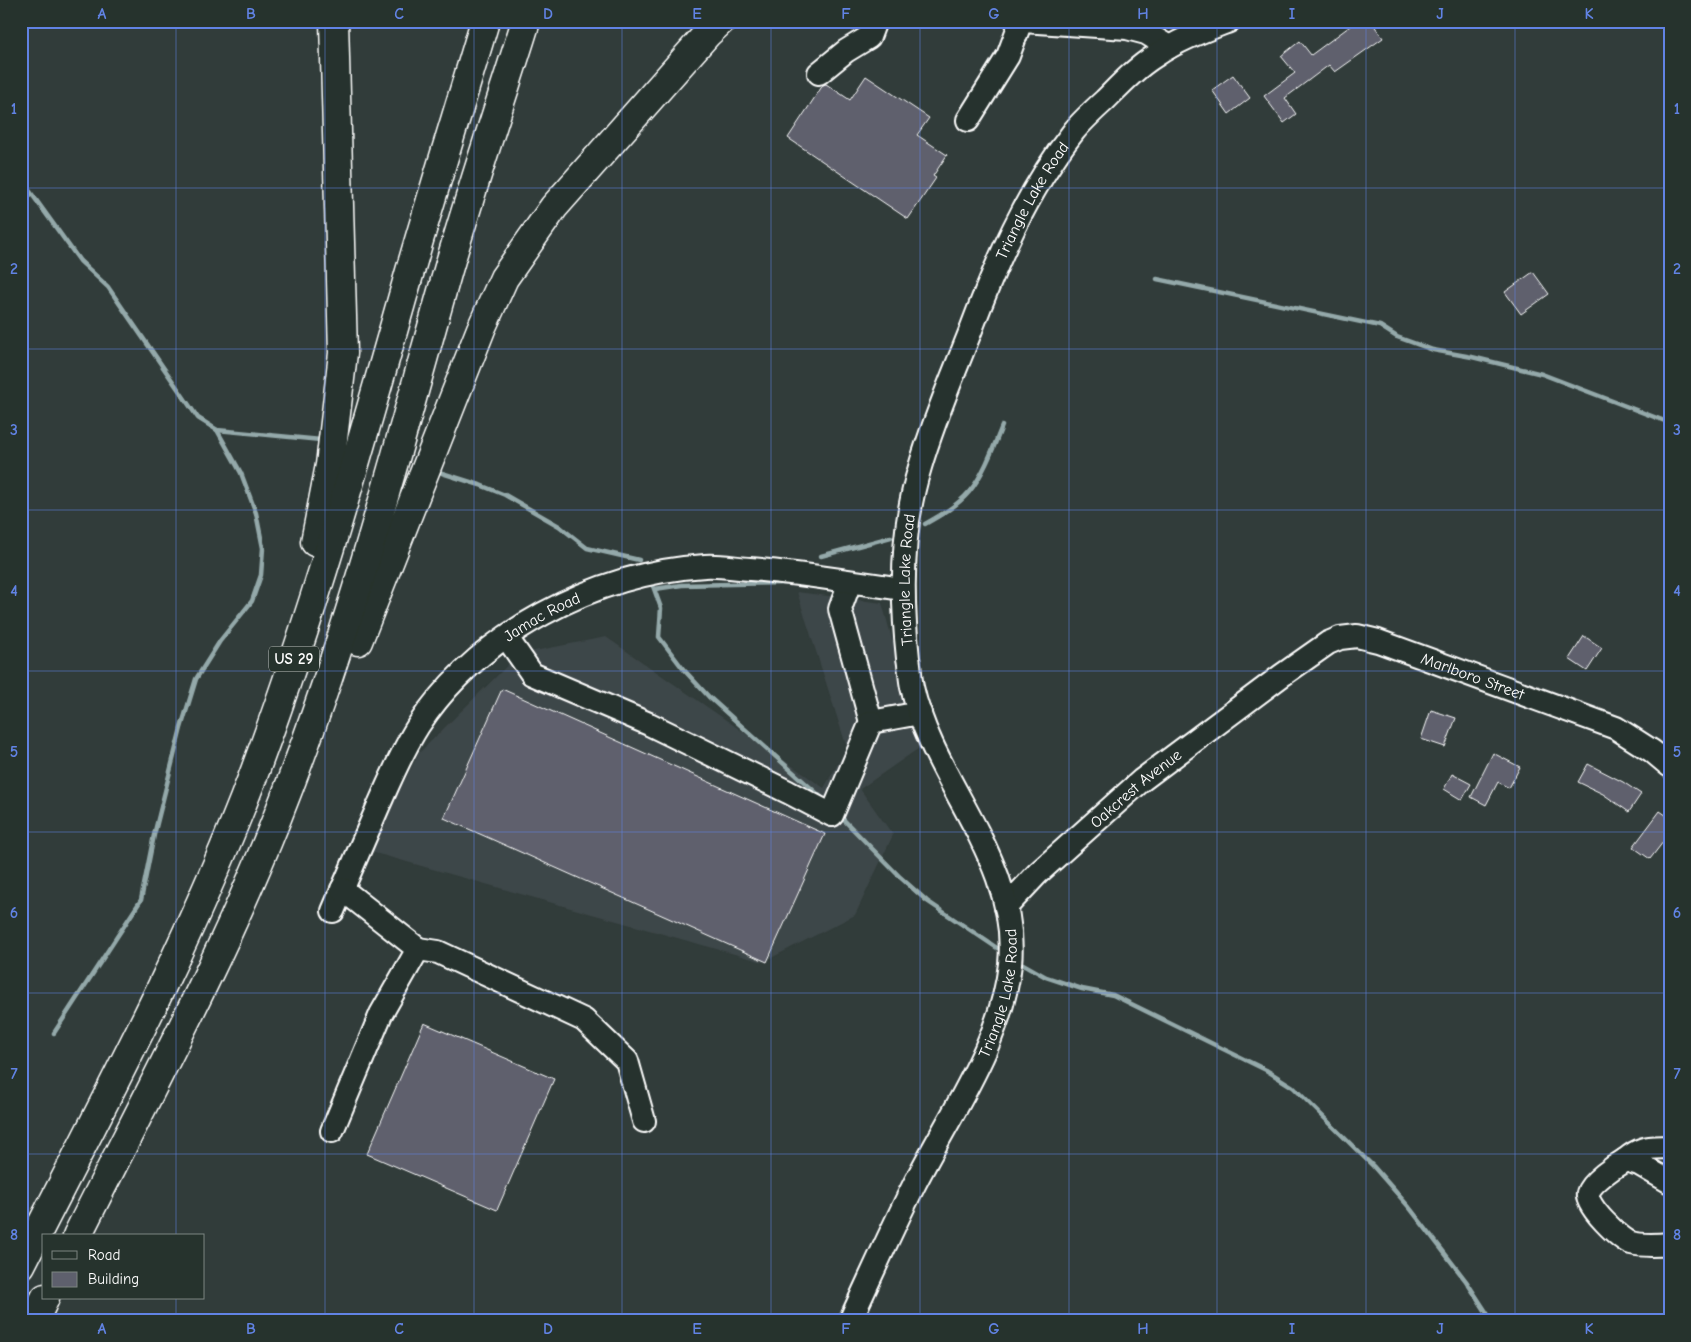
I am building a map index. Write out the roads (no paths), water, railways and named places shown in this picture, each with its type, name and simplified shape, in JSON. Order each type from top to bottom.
[{"type":"highway","points":[[293,664],[330,465],[343,353],[334,21]]},
{"type":"highway","name":"US 29","points":[[21,1265],[124,1065],[201,902],[252,777],[293,664],[323,573],[420,236],[485,21]]},
{"type":"highway","name":"US 29","points":[[78,1234],[220,948],[277,820],[362,573],[449,267],[526,21]]},
{"type":"highway","points":[[304,746],[338,691],[481,329],[504,278],[554,207],[707,34],[721,21]]},
{"type":"highway","points":[[34,1321],[44,1300]]},
{"type":"street","points":[[818,73],[846,51],[870,37],[875,21]]},
{"type":"street","points":[[968,120],[1008,56],[1022,21],[1127,28],[1146,33],[1169,47]]},
{"type":"street","name":"Triangle Lake Road","points":[[850,1321],[913,1186],[979,1063],[1003,1004],[1010,961],[1009,925],[1001,886],[973,821],[926,731],[912,687],[904,626],[903,589],[908,521],[919,470],[936,418],[975,318],[1015,225],[1047,169],[1076,128],[1129,76],[1169,47],[1194,34],[1229,21]]},
{"type":"street","name":"Jamac Road","points":[[333,911],[391,778],[418,726],[447,689],[482,655],[562,603],[611,583],[653,573],[706,565],[771,571],[903,589]]},
{"type":"street","points":[[507,638],[532,674],[649,724],[832,815],[868,728],[840,609],[850,582]]},
{"type":"street","name":"Marlboro Street","points":[[1275,681],[1328,643],[1340,638],[1357,636],[1378,641],[1616,728],[1652,751],[1670,766]]},
{"type":"street","name":"Oakcrest Avenue","points":[[1006,907],[1038,874],[1142,780],[1275,681]]},
{"type":"street","points":[[868,728],[920,713]]},
{"type":"street","points":[[342,889],[418,949],[438,952],[584,1020],[627,1061],[644,1121]]},
{"type":"street","points":[[332,1131],[381,1014],[418,949]]},
{"type":"street","points":[[1670,1147],[1643,1148],[1615,1165],[1588,1192],[1588,1199],[1598,1215],[1629,1243],[1640,1245],[1670,1244]]},
{"type":"street","points":[[1625,1160],[1638,1164],[1670,1182]]},
{"type":"waterway","points":[[21,179],[80,261],[108,287],[198,418],[217,430],[321,440]]},
{"type":"waterway","points":[[1157,279],[1380,326],[1397,337],[1433,350],[1472,357],[1542,374],[1670,423]]},
{"type":"waterway","points":[[925,524],[943,514],[969,492],[983,469],[1002,426]]},
{"type":"waterway","points":[[54,1033],[141,900],[154,835],[181,728],[196,679],[220,641],[252,601],[261,575],[263,548],[256,513],[241,473],[217,430]]},
{"type":"waterway","points":[[442,473],[505,495],[559,526],[587,548],[639,560]]},
{"type":"waterway","points":[[821,556],[891,537]]},
{"type":"waterway","points":[[655,589],[682,585],[789,583]]},
{"type":"waterway","points":[[653,586],[661,608],[659,637],[684,670],[709,697],[822,798]]},
{"type":"waterway","points":[[840,816],[900,877],[927,901],[997,948]]},
{"type":"waterway","points":[[1023,964],[1046,977],[1082,989],[1113,995],[1266,1070],[1293,1087],[1373,1166],[1409,1207],[1466,1281],[1492,1321]]}]
